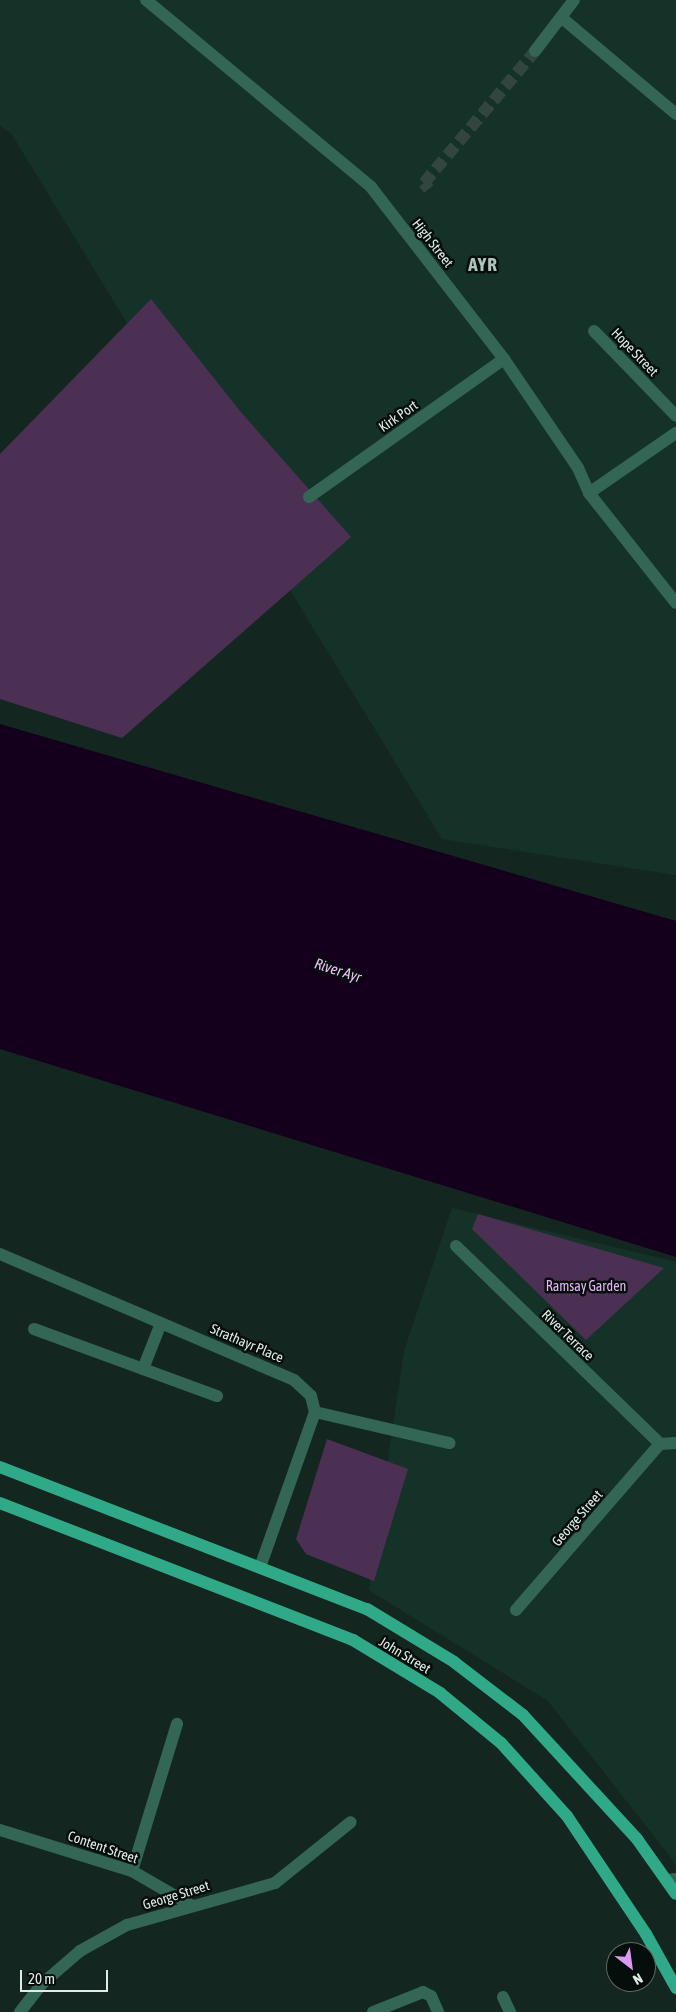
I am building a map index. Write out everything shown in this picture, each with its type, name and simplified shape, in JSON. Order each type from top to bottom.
[{"type":"main road","name":"John Street","points":[[0,1467],[367,1609],[454,1662],[516,1709],[637,1839],[672,1880],[676,1894]]},
{"type":"main road","name":"John Street","points":[[0,1503],[353,1640],[440,1694],[501,1743],[567,1816],[646,1934],[676,1988]]},
{"type":"street","name":"High Street","points":[[146,0],[371,187],[504,359],[578,468],[589,493],[676,603]]},
{"type":"street","points":[[535,51],[574,0]]},
{"type":"street","points":[[562,18],[676,114]]},
{"type":"street","name":"Hope Street","points":[[594,331],[676,416]]},
{"type":"street","name":"Kirk Port","points":[[309,497],[504,359]]},
{"type":"street","points":[[589,493],[676,434]]},
{"type":"street","name":"River Terrace","points":[[456,1246],[660,1444]]},
{"type":"street","name":"Strathayr Place","points":[[0,1254],[294,1380],[312,1396],[315,1412]]},
{"type":"street","points":[[143,1369],[161,1323]]},
{"type":"street","points":[[34,1329],[218,1396]]},
{"type":"street","points":[[260,1567],[315,1412],[449,1443]]},
{"type":"street","points":[[660,1444],[676,1443]]},
{"type":"street","name":"George Street","points":[[516,1610],[660,1444]]},
{"type":"street","points":[[132,1871],[177,1724]]},
{"type":"street","name":"George Street","points":[[20,2012],[43,1983],[80,1951],[127,1925],[191,1905],[275,1883],[351,1822]]},
{"type":"street","name":"Content Street","points":[[0,1830],[132,1871],[191,1905]]},
{"type":"street","points":[[373,2012],[423,1992],[431,1996],[438,2012]]},
{"type":"street","points":[[503,1997],[510,2012]]},
{"type":"shaded area","points":[[0,0],[676,0],[676,875],[442,839],[11,133],[0,126]]},
{"type":"shaded area","points":[[452,1208],[676,1262],[676,1864],[548,1701],[369,1590],[404,1351]]},
{"type":"green space","points":[[151,299],[240,411],[351,537],[122,738],[0,699],[0,454]]},
{"type":"green space","name":"Ramsay Garden","points":[[478,1214],[664,1268],[586,1340],[472,1229]]},
{"type":"green space","points":[[327,1439],[408,1469],[374,1581],[306,1554],[296,1539]]},
{"type":"water","name":"River Ayr","points":[[0,724],[676,921],[676,1257],[0,1049]]},
{"type":"tunnel","points":[[429,189],[424,183],[535,51]]},
{"type":"district","name":"AYR","points":[[483,265]]}]
